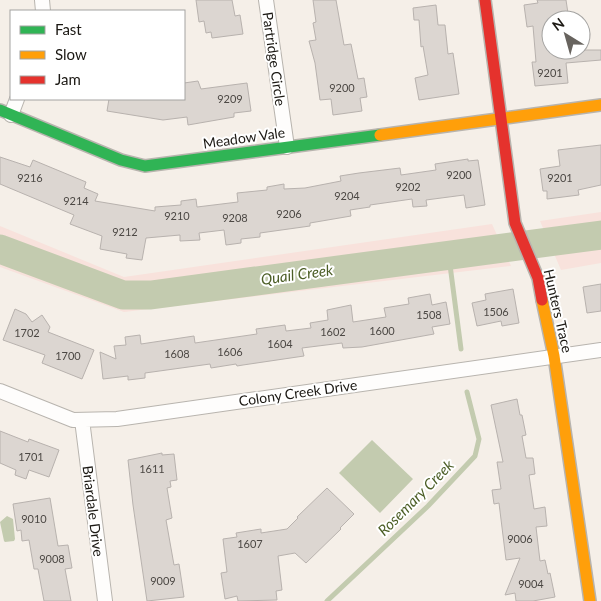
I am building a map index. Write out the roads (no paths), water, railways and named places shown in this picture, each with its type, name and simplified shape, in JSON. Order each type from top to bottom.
[{"type":"street","name":"Partridge Circle","points":[[266,0],[287,148]]},
{"type":"street","name":"Hunters Trace","points":[[484,0],[515,223],[538,278],[554,356],[590,601]]},
{"type":"street","points":[[6,112],[16,100]]},
{"type":"street","name":"Meadow Vale","points":[[6,112],[121,160],[145,166],[601,105]]},
{"type":"street","name":"Colony Creek Drive","points":[[0,391],[64,417],[82,420],[117,419],[601,350]]},
{"type":"street","name":"Briardale Drive","points":[[82,420],[105,601]]},
{"type":"waterway","name":"Quail Creek","points":[[0,249],[123,295],[151,295],[601,235]]},
{"type":"waterway","points":[[455,254],[450,265],[461,349]]},
{"type":"waterway","name":"Rosemary Creek","points":[[327,601],[428,506],[475,456],[479,439],[467,392]]}]
